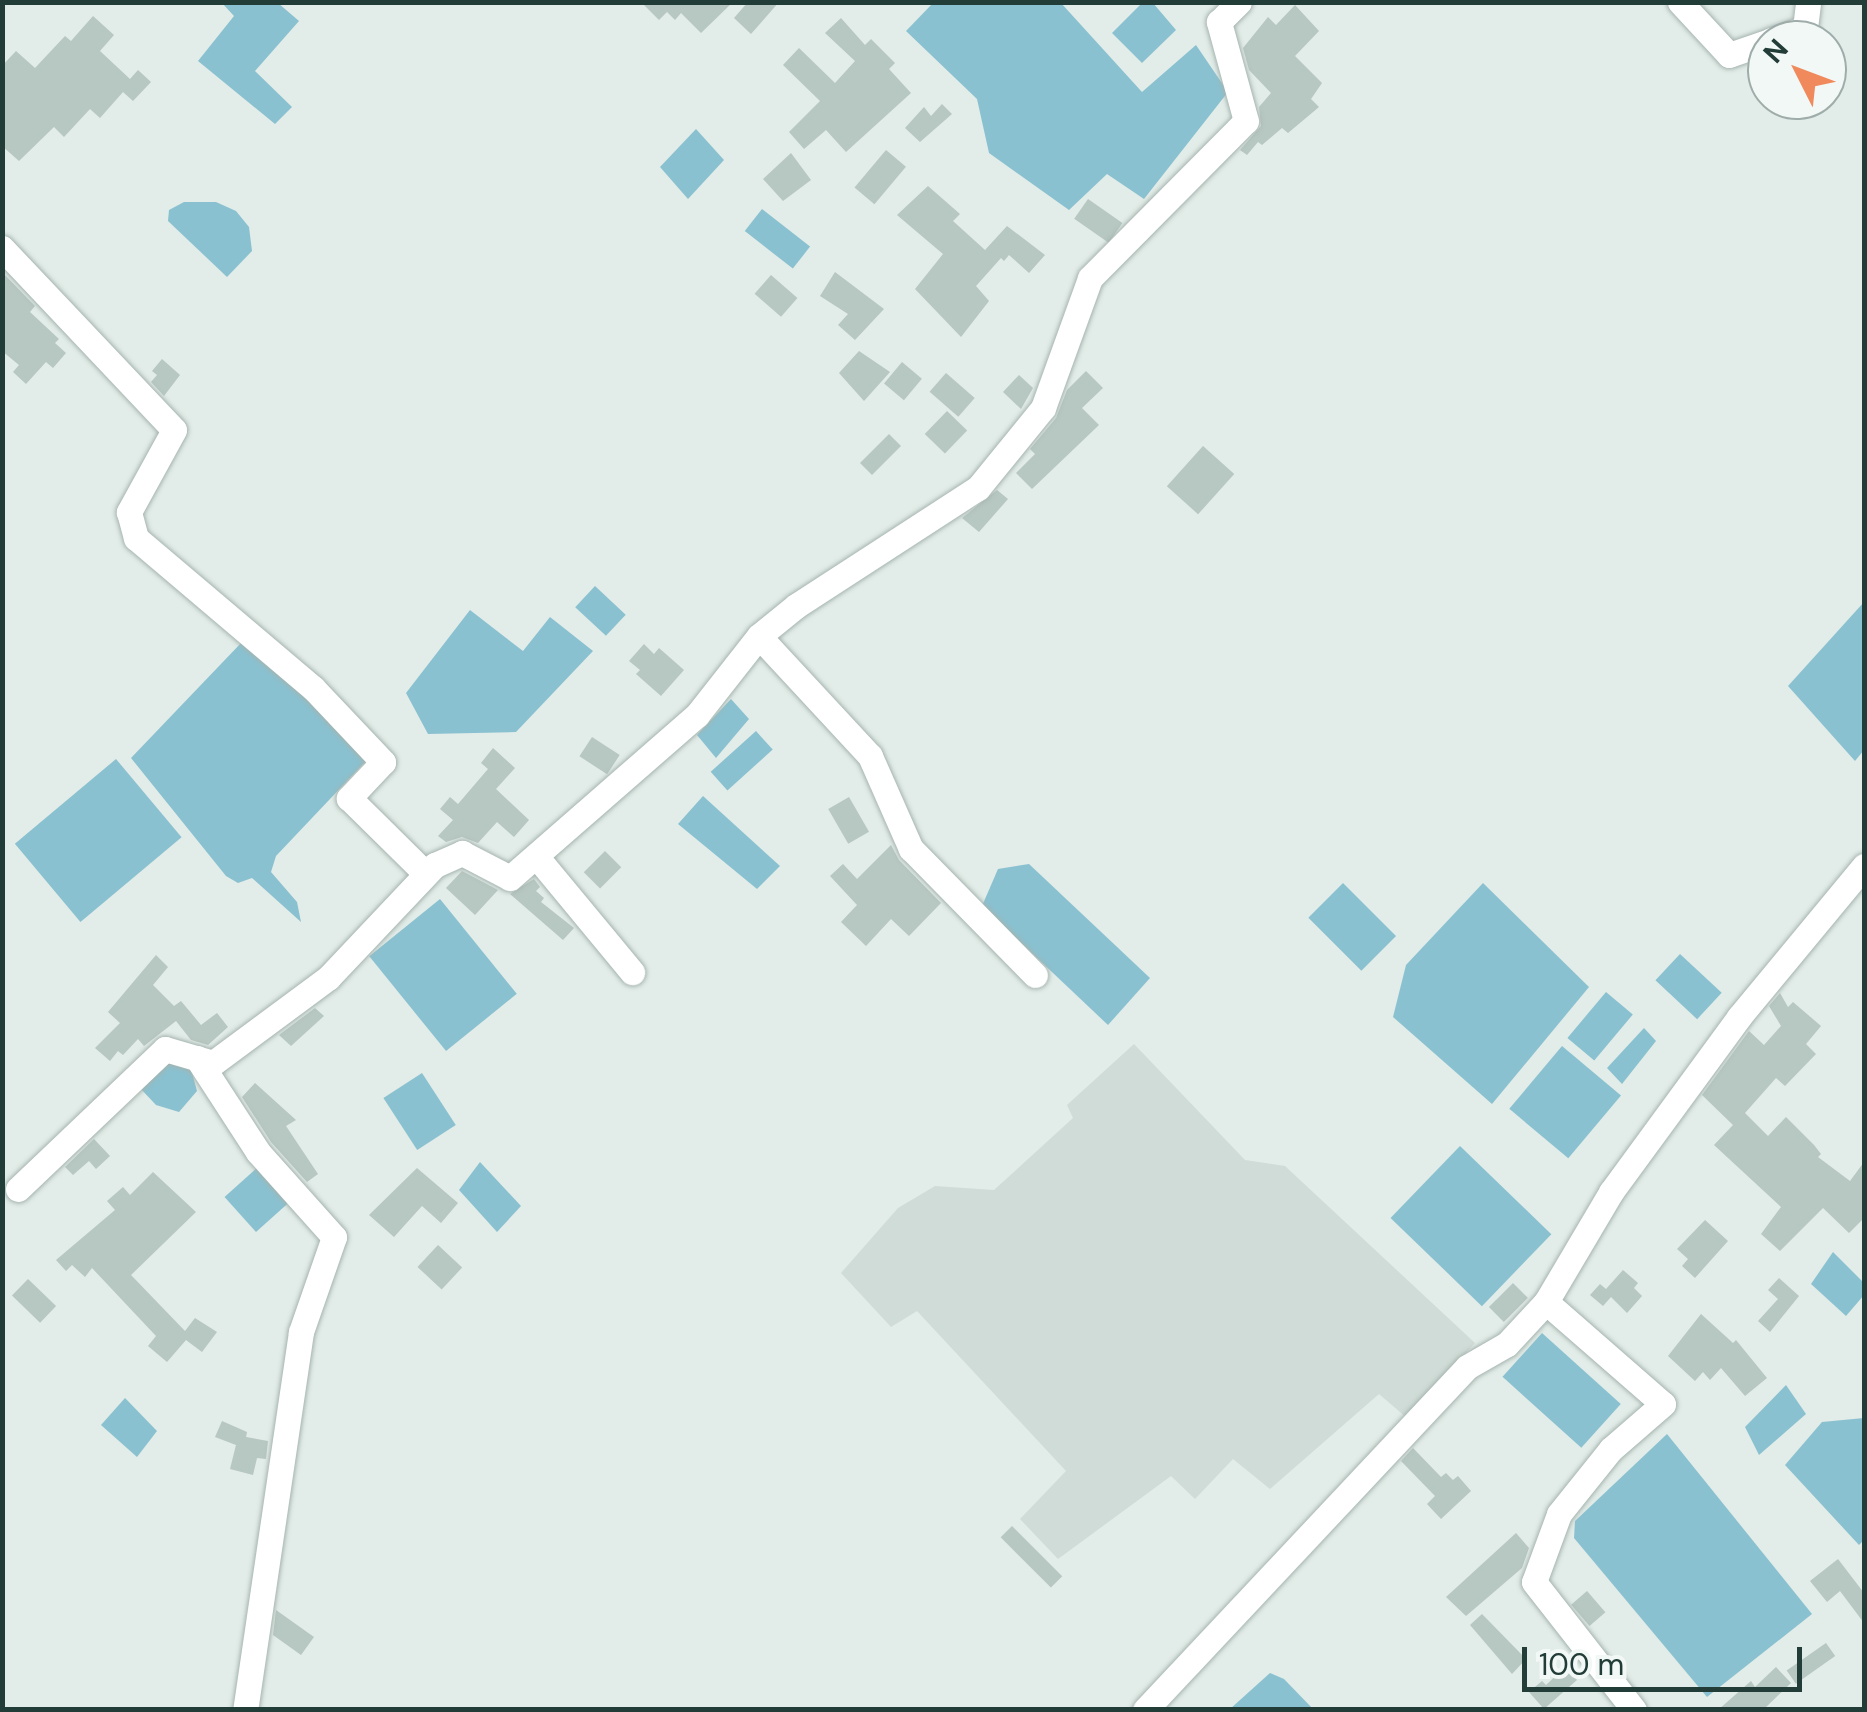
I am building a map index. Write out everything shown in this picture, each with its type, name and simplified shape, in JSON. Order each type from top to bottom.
[{"type":"street","points":[[18,1189],[165,1048],[212,1063],[328,978],[435,865],[462,854],[510,878],[697,715],[760,636],[796,606],[978,488],[1042,408],[1090,278],[1246,121],[1219,22],[1239,2]]},
{"type":"street","points":[[1680,2],[1729,55],[1747,49]]},
{"type":"street","points":[[2,248],[174,430],[129,512],[136,538],[313,688],[383,762],[349,798],[426,874]]},
{"type":"street","points":[[760,636],[870,756],[911,849],[1035,975]]},
{"type":"street","points":[[536,856],[632,972]]},
{"type":"street","points":[[1145,1710],[1466,1368],[1507,1344],[1546,1302],[1611,1192],[1727,1032],[1864,866]]},
{"type":"street","points":[[197,1058],[258,1152],[334,1237],[301,1332],[245,1710]]},
{"type":"street","points":[[1546,1302],[1664,1404],[1611,1449],[1559,1514],[1534,1582],[1634,1710]]},
{"type":"shaded area","points":[[1134,1044],[1245,1160],[1285,1166],[1475,1343],[1407,1418],[1379,1394],[1270,1489],[1233,1459],[1195,1499],[1171,1476],[1058,1559],[1020,1519],[1066,1471],[917,1311],[891,1327],[841,1273],[898,1208],[935,1186],[994,1190],[1073,1118],[1067,1105]]},
{"type":"water","points":[[222,3],[278,3],[299,21],[255,71],[292,107],[275,124],[198,61],[234,16]]},
{"type":"water","points":[[933,3],[1061,3],[1142,92],[1196,45],[1228,92],[1144,199],[1107,174],[1069,210],[989,153],[977,99],[906,31]]},
{"type":"water","points":[[1142,3],[1153,3],[1176,30],[1142,63],[1112,33]]},
{"type":"water","points":[[696,129],[724,160],[688,199],[660,167]]},
{"type":"water","points":[[184,202],[216,202],[236,211],[249,227],[252,251],[227,277],[168,221],[169,210]]},
{"type":"water","points":[[762,209],[810,247],[793,269],[745,231]]},
{"type":"water","points":[[595,586],[626,615],[606,636],[575,607]]},
{"type":"water","points":[[1864,602],[1864,750],[1855,761],[1788,686]]},
{"type":"water","points":[[470,610],[523,651],[550,617],[593,651],[516,732],[428,734],[406,693]]},
{"type":"water","points":[[242,642],[290,677],[366,761],[276,856],[271,872],[297,902],[301,922],[252,878],[238,883],[226,876],[131,758]]},
{"type":"water","points":[[731,699],[749,719],[716,758],[697,735]]},
{"type":"water","points":[[756,731],[773,750],[727,790],[711,772]]},
{"type":"water","points":[[116,759],[182,837],[80,922],[15,844]]},
{"type":"water","points":[[703,796],[780,866],[757,889],[678,824]]},
{"type":"water","points":[[1029,864],[1150,978],[1108,1025],[982,906],[998,869]]},
{"type":"water","points":[[1343,883],[1396,936],[1361,971],[1308,918]]},
{"type":"water","points":[[1483,883],[1589,987],[1492,1104],[1393,1017],[1406,965]]},
{"type":"water","points":[[440,899],[517,994],[446,1051],[369,956]]},
{"type":"water","points":[[1680,954],[1722,993],[1697,1019],[1655,980]]},
{"type":"water","points":[[1606,992],[1633,1014],[1594,1060],[1567,1038]]},
{"type":"water","points":[[1644,1028],[1656,1041],[1622,1084],[1607,1068]]},
{"type":"water","points":[[1562,1046],[1621,1095],[1568,1158],[1509,1109]]},
{"type":"water","points":[[166,1058],[191,1069],[197,1091],[179,1112],[156,1105],[140,1088]]},
{"type":"water","points":[[422,1073],[456,1125],[417,1150],[383,1098]]},
{"type":"water","points":[[1460,1146],[1551,1234],[1482,1306],[1391,1218]]},
{"type":"water","points":[[480,1162],[521,1206],[497,1232],[459,1190]]},
{"type":"water","points":[[258,1167],[289,1202],[256,1232],[225,1197]]},
{"type":"water","points":[[1833,1252],[1864,1283],[1864,1295],[1846,1316],[1811,1284]]},
{"type":"water","points":[[1542,1333],[1621,1404],[1581,1448],[1503,1377]]},
{"type":"water","points":[[1786,1385],[1806,1414],[1759,1455],[1745,1427]]},
{"type":"water","points":[[125,1398],[157,1431],[137,1457],[101,1425]]},
{"type":"water","points":[[1864,1418],[1864,1540],[1859,1545],[1785,1465],[1822,1422]]},
{"type":"water","points":[[1667,1434],[1812,1614],[1707,1697],[1574,1538],[1575,1521]]},
{"type":"water","points":[[1270,1673],[1284,1679],[1313,1709],[1230,1709]]},
{"type":"building","points":[[641,2],[733,2],[701,33],[681,13],[675,20],[667,12],[659,20]]},
{"type":"building","points":[[748,2],[779,2],[751,34],[734,18]]},
{"type":"building","points":[[1295,5],[1319,31],[1295,56],[1322,83],[1311,99],[1319,107],[1288,133],[1282,128],[1262,145],[1258,142],[1247,155],[1240,150],[1261,126],[1259,107],[1271,93],[1249,70],[1243,48],[1268,17],[1276,25]]},
{"type":"building","points":[[93,16],[114,35],[100,51],[130,79],[138,70],[151,82],[133,101],[123,92],[100,118],[90,109],[64,137],[54,127],[19,161],[2,146],[2,66],[16,51],[35,68],[65,36],[71,41]]},
{"type":"building","points":[[841,18],[865,45],[871,39],[895,63],[889,69],[911,93],[846,152],[826,130],[804,149],[789,132],[820,101],[783,65],[799,48],[835,83],[855,61],[825,33]]},
{"type":"building","points":[[942,104],[952,114],[920,142],[905,128],[924,107],[931,116]]},
{"type":"building","points":[[886,150],[906,167],[874,204],[855,188]]},
{"type":"building","points":[[791,153],[811,180],[783,201],[763,179]]},
{"type":"building","points":[[928,186],[960,214],[953,221],[985,250],[1007,226],[1045,255],[1029,273],[1009,255],[1004,261],[1001,258],[976,286],[989,301],[961,337],[915,289],[943,254],[897,215]]},
{"type":"building","points":[[1088,199],[1122,223],[1109,243],[1074,219]]},
{"type":"building","points":[[2,272],[35,306],[30,312],[59,339],[55,343],[66,353],[53,368],[46,362],[26,384],[13,372],[19,365],[2,351]]},
{"type":"building","points":[[835,272],[884,309],[855,340],[838,325],[848,314],[820,296]]},
{"type":"building","points":[[771,275],[797,298],[781,317],[755,294]]},
{"type":"building","points":[[859,351],[890,372],[864,401],[839,373]]},
{"type":"building","points":[[162,359],[180,375],[164,396],[151,382],[157,375],[152,371]]},
{"type":"building","points":[[902,362],[922,379],[904,400],[884,383]]},
{"type":"building","points":[[1086,371],[1103,388],[1082,408],[1099,425],[1032,489],[1016,473],[1035,454],[1030,449],[1056,418],[1067,390]]},
{"type":"building","points":[[946,373],[975,398],[958,417],[930,392]]},
{"type":"building","points":[[1019,375],[1033,388],[1021,409],[1003,392]]},
{"type":"building","points":[[947,411],[967,430],[945,453],[925,434]]},
{"type":"building","points":[[889,434],[901,446],[872,475],[860,463]]},
{"type":"building","points":[[1203,446],[1234,474],[1198,514],[1167,486]]},
{"type":"building","points":[[997,490],[1008,499],[979,532],[962,518]]},
{"type":"building","points":[[644,644],[654,654],[659,648],[684,670],[661,696],[636,674],[640,670],[629,661]]},
{"type":"building","points":[[592,737],[620,755],[607,774],[579,756]]},
{"type":"building","points":[[493,748],[515,768],[496,789],[529,820],[514,837],[497,822],[478,843],[462,837],[446,842],[438,836],[453,820],[440,809],[450,797],[458,804],[488,769],[481,763]]},
{"type":"building","points":[[849,797],[869,832],[848,844],[828,809]]},
{"type":"building","points":[[891,845],[899,860],[941,903],[909,936],[891,919],[866,946],[841,922],[857,905],[830,876],[843,864],[857,879]]},
{"type":"building","points":[[605,851],[621,867],[600,888],[584,872]]},
{"type":"building","points":[[462,871],[498,890],[475,915],[446,888]]},
{"type":"building","points":[[534,879],[540,887],[536,891],[544,898],[541,902],[574,928],[563,940],[510,894]]},
{"type":"building","points":[[156,955],[168,967],[153,985],[174,1006],[181,1001],[201,1025],[217,1013],[228,1027],[208,1045],[191,1040],[176,1021],[144,1046],[138,1039],[123,1055],[118,1051],[110,1061],[95,1048],[120,1023],[108,1012]]},
{"type":"building","points":[[1780,993],[1788,1007],[1793,1002],[1821,1026],[1806,1044],[1816,1054],[1785,1086],[1776,1078],[1745,1113],[1768,1136],[1786,1117],[1814,1145],[1821,1154],[1818,1157],[1850,1181],[1864,1162],[1864,1218],[1849,1233],[1823,1208],[1780,1251],[1761,1234],[1781,1207],[1714,1145],[1733,1125],[1702,1095],[1749,1031],[1764,1045],[1781,1026],[1769,1006]]},
{"type":"building","points":[[315,1008],[324,1016],[291,1046],[279,1035]]},
{"type":"building","points":[[255,1083],[296,1120],[286,1126],[318,1174],[307,1182],[271,1142],[242,1097]]},
{"type":"building","points":[[94,1139],[110,1156],[96,1169],[89,1161],[73,1175],[65,1167]]},
{"type":"building","points":[[417,1168],[458,1203],[441,1223],[422,1206],[394,1237],[369,1215]]},
{"type":"building","points":[[153,1172],[196,1212],[131,1275],[185,1331],[195,1318],[217,1332],[202,1352],[186,1340],[167,1362],[148,1346],[156,1336],[92,1268],[85,1277],[72,1265],[66,1271],[56,1260],[115,1210],[107,1201],[123,1187],[130,1195]]},
{"type":"building","points":[[1705,1220],[1728,1241],[1695,1278],[1682,1266],[1688,1259],[1677,1249]]},
{"type":"building","points":[[438,1245],[462,1268],[442,1289],[418,1267]]},
{"type":"building","points":[[1623,1270],[1638,1283],[1634,1288],[1642,1296],[1627,1313],[1611,1297],[1603,1306],[1590,1295],[1600,1284],[1606,1289]]},
{"type":"building","points":[[1779,1278],[1799,1296],[1770,1332],[1758,1321],[1778,1299],[1768,1290]]},
{"type":"building","points":[[28,1279],[56,1306],[40,1323],[12,1296]]},
{"type":"building","points":[[1513,1283],[1528,1298],[1504,1322],[1489,1307]]},
{"type":"building","points":[[1701,1314],[1733,1343],[1736,1340],[1767,1378],[1745,1396],[1721,1368],[1710,1380],[1703,1372],[1695,1381],[1668,1356]]},
{"type":"building","points":[[222,1421],[247,1432],[246,1437],[268,1441],[266,1459],[257,1458],[253,1475],[230,1469],[236,1445],[215,1437]]},
{"type":"building","points":[[1413,1448],[1441,1477],[1446,1473],[1453,1480],[1458,1476],[1471,1491],[1441,1519],[1427,1504],[1435,1496],[1401,1461]]},
{"type":"building","points":[[1012,1526],[1062,1576],[1051,1588],[1001,1537]]},
{"type":"building","points":[[1516,1533],[1529,1548],[1522,1568],[1466,1616],[1446,1597]]},
{"type":"building","points":[[1838,1559],[1864,1593],[1864,1623],[1840,1591],[1827,1602],[1810,1581]]},
{"type":"building","points":[[1587,1591],[1605,1612],[1590,1626],[1571,1605]]},
{"type":"building","points":[[276,1610],[314,1637],[301,1655],[273,1635]]},
{"type":"building","points":[[1482,1614],[1526,1659],[1512,1674],[1470,1625]]},
{"type":"building","points":[[1826,1643],[1835,1656],[1796,1684],[1787,1671]]},
{"type":"building","points":[[1565,1667],[1577,1680],[1544,1709],[1529,1692],[1542,1681],[1546,1685]]},
{"type":"building","points":[[1776,1667],[1791,1683],[1763,1710],[1718,1710],[1751,1681],[1755,1687]]}]
